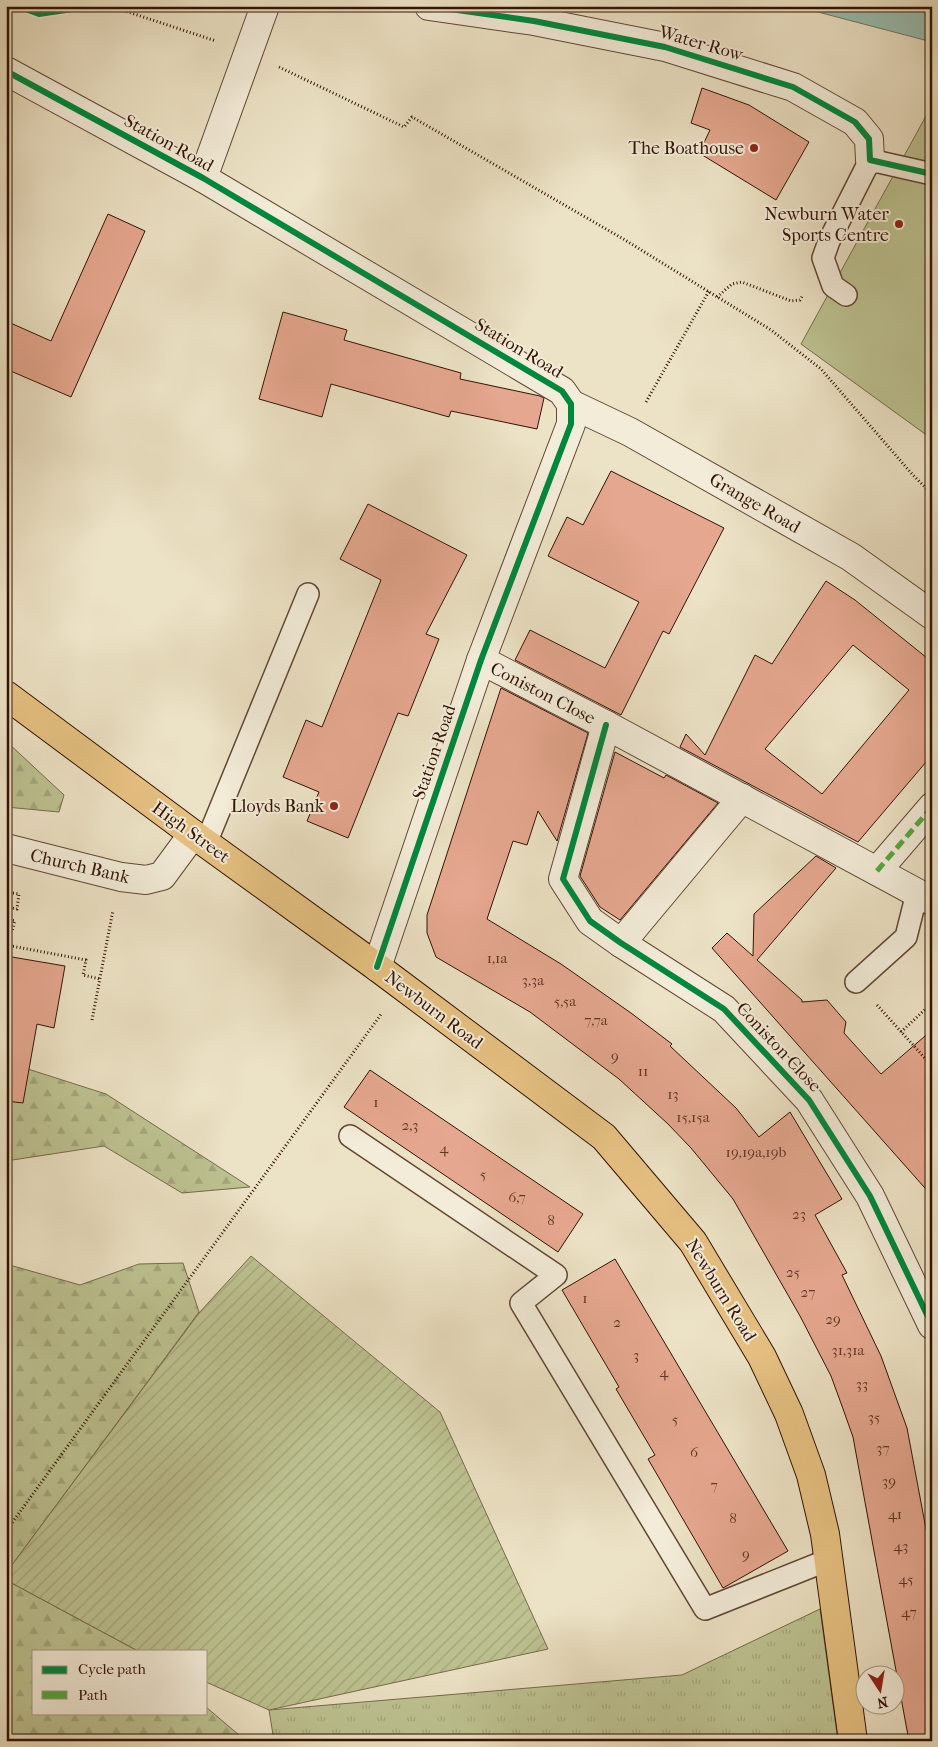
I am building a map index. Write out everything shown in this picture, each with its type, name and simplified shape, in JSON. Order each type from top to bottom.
[{"type":"main road","name":"High Street","points":[[6,695],[377,967]]},
{"type":"main road","name":"Newburn Road","points":[[377,967],[604,1137],[693,1242],[762,1358],[789,1414],[812,1475],[825,1534],[853,1741]]},
{"type":"street","points":[[203,178],[265,6]]},
{"type":"street","name":"Water Row","points":[[428,6],[534,21],[665,47],[793,87],[855,122],[869,139],[870,160]]},
{"type":"street","name":"Station Road","points":[[6,71],[203,178],[562,391],[571,404],[571,424],[481,660],[377,967]]},
{"type":"street","name":"Grange Road","points":[[571,404],[630,432],[851,557],[932,615]]},
{"type":"street","name":"Coniston Close","points":[[481,660],[606,725],[925,897]]},
{"type":"street","name":"Coniston Close","points":[[606,725],[564,879],[590,921],[620,943],[724,1010],[809,1100],[870,1196],[932,1325]]},
{"type":"street","points":[[620,943],[742,798]]},
{"type":"street","points":[[877,871],[932,808]]},
{"type":"street","name":"Church Bank","points":[[6,848],[121,877],[146,880],[162,876],[200,838]]},
{"type":"lane","points":[[846,295],[833,286],[823,258],[828,241],[870,160],[932,174]]},
{"type":"lane","points":[[200,838],[308,594]]},
{"type":"lane","points":[[856,982],[906,937],[925,897]]},
{"type":"lane","points":[[350,1136],[556,1275],[521,1303],[705,1608],[828,1560]]},
{"type":"path","points":[[110,6],[248,52],[404,127],[412,117],[625,240],[771,330],[821,369],[912,474],[932,494]]},
{"type":"path","points":[[717,296],[732,284],[742,282],[791,301],[800,300],[806,293]]},
{"type":"path","points":[[630,432],[709,291]]},
{"type":"path","points":[[6,892],[19,894],[17,908],[6,907]]},
{"type":"path","points":[[92,1020],[114,904]]},
{"type":"path","points":[[6,919],[15,921],[12,931],[6,930]]},
{"type":"path","points":[[6,945],[86,960],[83,976],[100,979]]},
{"type":"path","points":[[856,982],[932,1066]]},
{"type":"path","points":[[901,1032],[932,1003]]},
{"type":"path","points":[[6,1531],[382,1013]]},
{"type":"green space","name":"Newburn Water Sports Centre","points":[[932,105],[932,439],[801,344]]},
{"type":"green space","points":[[6,741],[64,795],[59,812],[6,807]]},
{"type":"green space","points":[[6,1062],[106,1094],[250,1187],[182,1193],[104,1146],[6,1161]]},
{"type":"green space","points":[[251,1256],[440,1412],[548,1649],[269,1710],[208,1683],[208,1650],[136,1650],[6,1580],[6,1573],[199,1313]]},
{"type":"green space","points":[[183,1263],[199,1312],[6,1573],[6,1264],[80,1285],[139,1264]]},
{"type":"green space","points":[[6,1580],[136,1650],[32,1650],[32,1714],[208,1714],[208,1709],[246,1741],[6,1741]]},
{"type":"green space","points":[[820,1609],[838,1741],[274,1741],[269,1710],[682,1675]]},
{"type":"shaded area","points":[[795,6],[932,6],[932,42]]},
{"type":"building","name":"The Boathouse","points":[[702,88],[749,105],[809,142],[776,200],[699,153],[710,130],[691,123]]},
{"type":"building","points":[[108,214],[145,231],[71,397],[6,369],[6,321],[51,341]]},
{"type":"building","points":[[283,312],[347,330],[344,340],[461,373],[460,379],[540,396],[544,398],[537,429],[451,411],[449,417],[331,384],[322,417],[259,399]]},
{"type":"building","points":[[611,471],[724,528],[669,634],[663,631],[621,715],[515,660],[530,630],[605,668],[639,602],[548,556],[567,517],[583,525]]},
{"type":"building","points":[[368,504],[467,555],[426,634],[439,639],[408,716],[398,713],[348,838],[307,821],[319,792],[283,777],[306,720],[322,727],[381,580],[340,559]]},
{"type":"building","points":[[826,581],[855,600],[932,662],[932,755],[858,842],[680,747],[686,734],[705,755],[755,655],[772,664]],"holes":[[[853,645],[909,690],[822,794],[765,749]]]},
{"type":"building","points":[[501,688],[588,733],[557,841],[538,811],[527,845],[513,841],[487,919],[561,964],[672,1044],[670,1046],[736,1108],[759,1137],[790,1112],[842,1199],[815,1215],[847,1273],[842,1275],[881,1356],[907,1428],[932,1561],[932,1741],[909,1741],[904,1714],[906,1714],[906,1664],[895,1664],[853,1437],[831,1376],[800,1316],[733,1199],[691,1148],[619,1079],[530,1012],[436,957],[427,933],[427,915]]},
{"type":"building","points":[[615,752],[664,778],[666,775],[718,803],[620,920],[600,907],[580,876]]},
{"type":"building","points":[[816,856],[836,868],[757,960],[802,1002],[827,1000],[846,1022],[844,1033],[881,1074],[932,1030],[932,1196],[712,948],[727,933],[753,956],[754,914]]},
{"type":"building","points":[[6,956],[65,966],[54,1028],[37,1024],[23,1103],[6,1101]]},
{"type":"building","points":[[370,1070],[583,1214],[558,1252],[344,1107]]},
{"type":"building","points":[[615,1259],[788,1551],[723,1588],[648,1459],[655,1455],[616,1389],[619,1387],[562,1290]]},
{"type":"marked path","points":[[877,871],[932,807]]},
{"type":"cycle path","points":[[17,6],[39,14],[93,6]]},
{"type":"cycle path","points":[[429,6],[534,21],[665,47],[793,87],[855,122],[869,139],[870,160],[932,174]]},
{"type":"cycle path","points":[[6,71],[203,178],[562,391],[571,404],[571,424],[481,660],[377,967]]},
{"type":"cycle path","points":[[606,725],[563,879],[590,921],[724,1009],[809,1100],[870,1196],[932,1325]]},
{"type":"place","name":"The Boathouse","points":[[754,148]]},
{"type":"place","name":"Newburn Water Sports Centre","points":[[899,224]]},
{"type":"place","name":"Lloyds Bank","points":[[334,806]]}]
